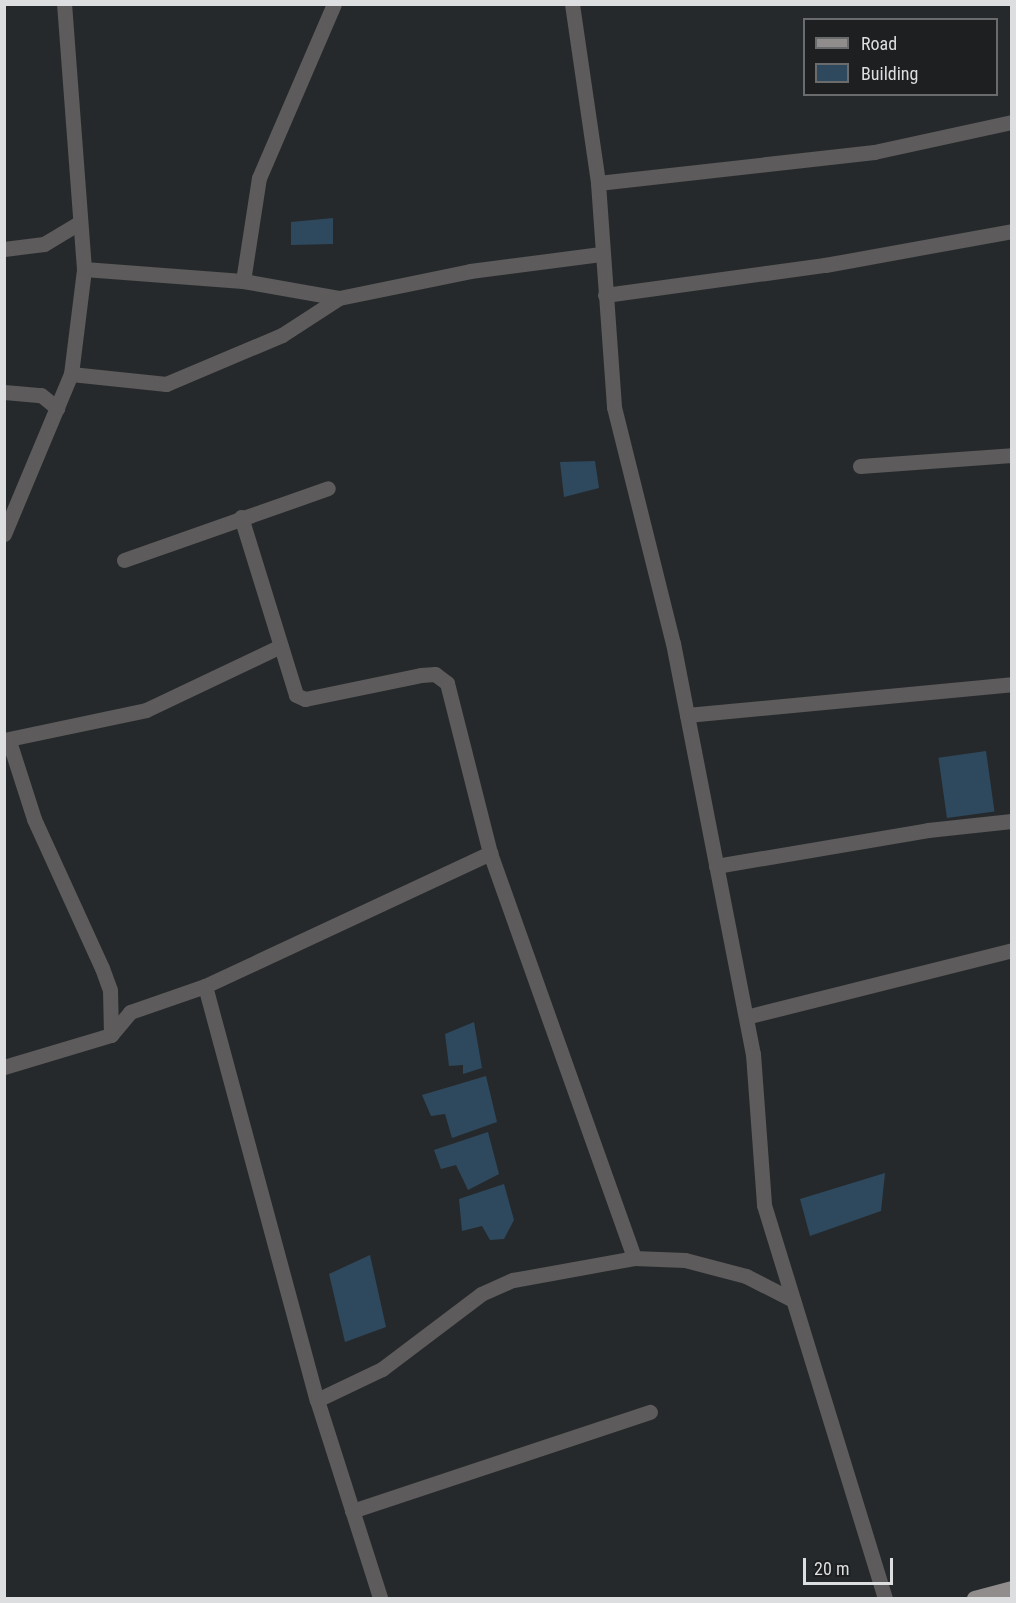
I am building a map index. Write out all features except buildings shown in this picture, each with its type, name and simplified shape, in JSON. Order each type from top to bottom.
[{"type":"main road","points":[[974,1599],[1011,1588]]},
{"type":"street","points":[[4,534],[71,374],[84,269],[64,4]]},
{"type":"street","points":[[243,281],[259,178],[334,4]]},
{"type":"street","points":[[572,4],[598,183],[601,254],[614,407],[673,643],[753,1054],[764,1205],[885,1599]]},
{"type":"street","points":[[598,183],[874,153],[1011,122]]},
{"type":"street","points":[[4,249],[44,244],[80,223]]},
{"type":"street","points":[[604,295],[825,265],[1011,231]]},
{"type":"street","points":[[71,374],[166,384],[282,335],[339,298],[470,271],[601,254]]},
{"type":"street","points":[[84,269],[243,281],[339,298]]},
{"type":"street","points":[[4,392],[41,395],[57,408]]},
{"type":"street","points":[[860,466],[1011,455]]},
{"type":"street","points":[[124,560],[328,488]]},
{"type":"street","points":[[241,517],[281,646],[300,698],[421,675],[435,675],[447,683],[490,853],[634,1258]]},
{"type":"street","points":[[111,1035],[110,990],[34,819],[7,740],[146,710],[281,646]]},
{"type":"street","points":[[687,715],[1011,684]]},
{"type":"street","points":[[716,866],[928,830],[1011,821]]},
{"type":"street","points":[[4,1067],[111,1035],[130,1012],[205,986],[490,853]]},
{"type":"street","points":[[746,1017],[1011,950]]},
{"type":"street","points":[[205,986],[317,1400],[380,1599]]},
{"type":"street","points":[[317,1400],[382,1369],[481,1294],[513,1280],[634,1258],[685,1260],[736,1273],[793,1300]]},
{"type":"street","points":[[352,1511],[650,1412]]}]
